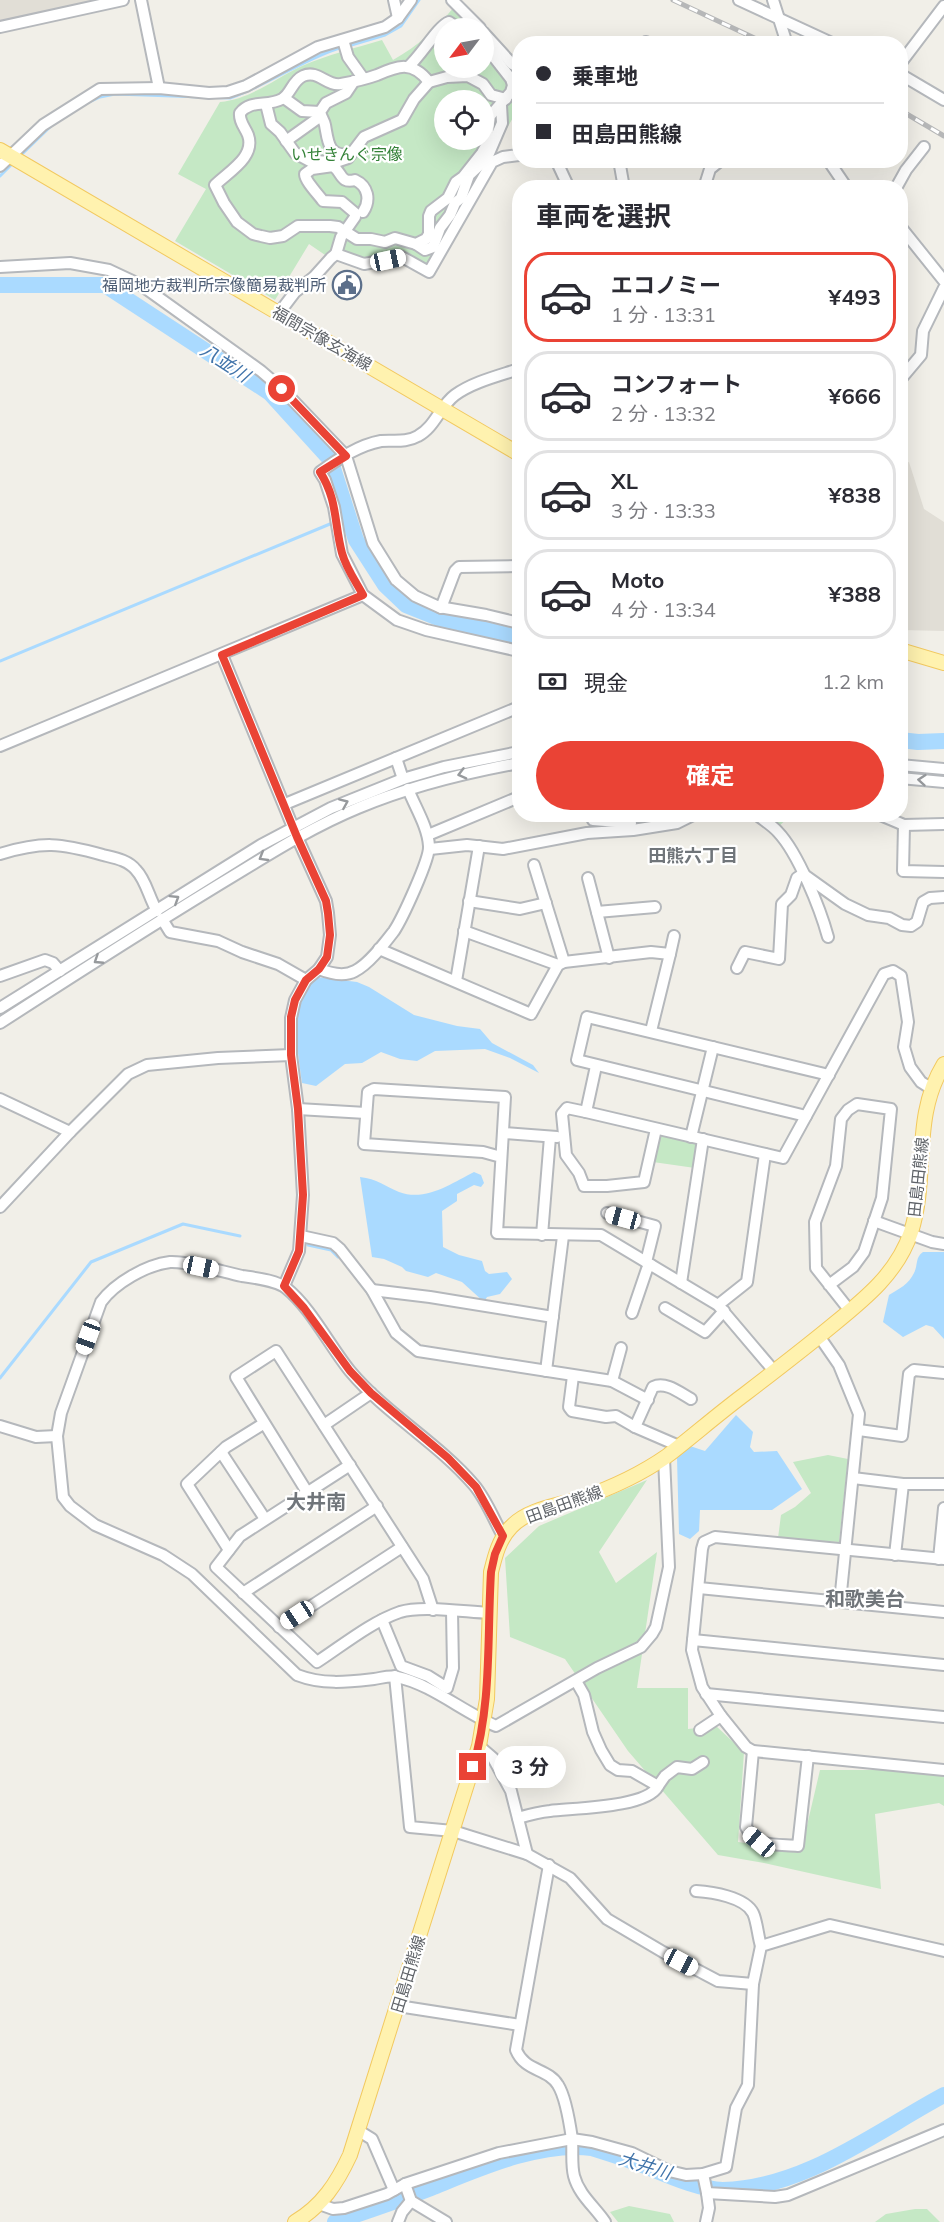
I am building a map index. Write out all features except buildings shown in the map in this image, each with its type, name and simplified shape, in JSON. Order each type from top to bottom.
[{"type":"main road","name":"福間宗像玄海線","points":[[3,157],[279,313],[512,450]]},
{"type":"main road","points":[[908,652],[944,663]]},
{"type":"main road","name":"田島田熊線","points":[[295,2222],[319,2204],[335,2185],[359,2131],[479,1746],[484,1721],[490,1657],[491,1572],[495,1554],[503,1536],[520,1520],[536,1511],[581,1499],[608,1488],[664,1458],[875,1290],[886,1278],[911,1234],[918,1199],[923,1120],[932,1089],[944,1064]]},
{"type":"street","points":[[0,27],[123,0]]},
{"type":"street","points":[[141,0],[159,88]]},
{"type":"street","points":[[394,0],[398,18]]},
{"type":"street","points":[[3,157],[18,151],[43,125],[100,89],[159,88],[209,93],[228,92],[246,86],[318,47],[385,27],[398,18],[411,0]]},
{"type":"street","points":[[452,0],[470,18]]},
{"type":"street","points":[[739,0],[817,36]]},
{"type":"street","points":[[773,0],[785,36]]},
{"type":"street","points":[[908,53],[944,6]]},
{"type":"street","points":[[408,67],[423,52],[434,36]]},
{"type":"street","points":[[343,40],[358,80]]},
{"type":"street","points":[[494,51],[512,83]]},
{"type":"street","points":[[496,54],[512,64]]},
{"type":"street","points":[[429,82],[408,67],[396,66],[376,75],[337,85],[315,74],[309,74],[296,81],[284,98],[266,104],[249,105],[240,113],[239,117],[249,137],[249,150],[231,173],[215,185],[224,203],[243,227],[261,236],[270,238],[284,236],[295,227],[330,226],[357,239],[385,242],[394,238],[416,244],[424,250],[434,247],[440,228],[450,215],[455,203],[461,198],[466,176]]},
{"type":"street","points":[[266,104],[271,124],[295,153],[310,161],[336,162],[348,158],[364,137],[402,120],[414,99],[429,82],[447,77],[468,76],[475,78],[491,95],[503,102]]},
{"type":"street","points":[[908,79],[944,100]]},
{"type":"street","points":[[286,141],[320,114],[326,103],[346,93],[358,80]]},
{"type":"street","points":[[416,244],[426,239],[429,234],[431,211],[448,198],[456,182],[487,158],[502,123],[503,102],[512,87]]},
{"type":"street","points":[[284,98],[302,111],[320,114]]},
{"type":"street","points":[[320,114],[327,139],[334,152],[351,153]]},
{"type":"street","points":[[908,167],[924,147]]},
{"type":"street","points":[[336,254],[364,264],[402,257],[429,272],[492,162],[512,156]]},
{"type":"street","points":[[279,313],[295,292],[314,277],[336,254],[339,241],[355,217],[355,213],[342,202],[323,201],[305,179],[307,172],[333,166],[344,180],[360,182],[368,197],[368,205],[363,212]]},
{"type":"street","points":[[908,236],[944,281]]},
{"type":"street","points":[[0,267],[70,263],[109,270],[141,285],[268,377],[282,389],[344,457],[373,543],[396,580],[415,596],[441,608],[512,622]]},
{"type":"street","points":[[908,370],[921,355],[923,332],[944,288]]},
{"type":"street","points":[[512,372],[472,386],[453,396],[431,425],[420,435],[402,441],[382,441],[365,446],[320,472],[334,507],[342,554],[363,595],[397,620],[426,630],[512,649]]},
{"type":"street","points":[[441,608],[454,571],[459,567],[512,566]]},
{"type":"street","points":[[0,746],[363,595]]},
{"type":"street","points":[[222,655],[326,901],[328,913],[330,935],[327,957],[319,969],[306,980],[295,1000],[291,1017],[291,1055],[298,1109],[303,1195],[299,1251],[284,1286]]},
{"type":"street","points":[[285,804],[512,709]]},
{"type":"street","points":[[0,1008],[295,832],[358,808],[444,767],[512,753]]},
{"type":"street","points":[[319,969],[328,973],[347,974],[357,970],[379,949],[395,930],[430,849],[428,835],[396,758]]},
{"type":"street","points":[[405,784],[512,764]]},
{"type":"street","points":[[908,766],[944,769]]},
{"type":"street","points":[[908,779],[944,782]]},
{"type":"street","points":[[428,835],[512,800]]},
{"type":"street","points":[[430,849],[467,845],[503,849],[587,833],[630,822],[679,822]]},
{"type":"street","points":[[766,822],[778,831],[790,849],[821,912],[828,937]]},
{"type":"street","points":[[897,822],[904,825],[944,824]]},
{"type":"street","points":[[904,825],[903,871],[944,872]]},
{"type":"street","points":[[0,854],[35,844],[68,845],[126,862],[141,874],[150,900],[170,932],[218,941],[278,964],[306,980]]},
{"type":"street","points":[[456,981],[479,846]]},
{"type":"street","points":[[379,949],[531,1014],[561,963],[534,865]]},
{"type":"street","points":[[802,874],[845,904],[868,915],[888,918],[902,926],[911,926],[917,922],[923,902],[930,898],[944,897]]},
{"type":"street","points":[[737,968],[745,951],[778,959],[782,904],[791,895],[797,878],[802,874]]},
{"type":"street","points":[[588,878],[609,958]]},
{"type":"street","points":[[469,901],[520,909],[546,903]]},
{"type":"street","points":[[597,912],[655,907]]},
{"type":"street","points":[[0,1023],[159,915]]},
{"type":"street","points":[[464,931],[561,963],[651,952],[670,954]]},
{"type":"street","points":[[651,1031],[674,936]]},
{"type":"street","points":[[0,976],[45,960],[53,963],[60,971]]},
{"type":"street","points":[[656,1129],[644,1182],[584,1186],[579,1173],[566,1155],[562,1114],[567,1108],[783,1158],[884,974],[893,971],[901,976],[908,1022],[904,1047],[910,1067],[921,1082],[932,1089]]},
{"type":"street","points":[[806,1116],[578,1060],[586,1017],[829,1075]]},
{"type":"street","points":[[691,1137],[713,1047]]},
{"type":"street","points":[[0,1207],[70,1132],[129,1074],[147,1065],[218,1058],[291,1055]]},
{"type":"street","points":[[586,1112],[596,1066]]},
{"type":"street","points":[[501,1157],[483,1152],[364,1144],[368,1092],[374,1089],[505,1097],[497,1233],[601,1235],[721,1308],[774,1371]]},
{"type":"street","points":[[0,1099],[70,1132]]},
{"type":"street","points":[[829,1285],[853,1267],[864,1252],[882,1198],[891,1109],[856,1104],[848,1110],[842,1119],[836,1166],[815,1222],[816,1268],[829,1285],[849,1311]]},
{"type":"street","points":[[298,1109],[366,1113]]},
{"type":"street","points":[[504,1132],[563,1138]]},
{"type":"street","points":[[542,1235],[550,1137]]},
{"type":"street","points":[[681,1283],[703,1138]]},
{"type":"street","points":[[665,1308],[705,1332],[721,1308],[747,1282],[765,1154]]},
{"type":"street","points":[[607,1213],[655,1226],[647,1269],[632,1313]]},
{"type":"street","points":[[874,1221],[932,1242],[944,1244]]},
{"type":"street","points":[[301,1236],[333,1243],[340,1249],[372,1290],[396,1332],[418,1351],[612,1381],[648,1400]]},
{"type":"street","points":[[546,1371],[563,1236]]},
{"type":"street","points":[[503,1536],[476,1487],[448,1458],[371,1393],[350,1371],[304,1308],[284,1286],[171,1262],[155,1266],[129,1278],[108,1293],[101,1302],[61,1413],[57,1436],[63,1497],[70,1506],[95,1525],[164,1555],[192,1574],[297,1675],[323,1683],[395,1676],[411,1681],[496,1726],[597,1668],[641,1647],[656,1627],[669,1567],[664,1458]]},
{"type":"street","points":[[372,1290],[553,1317]]},
{"type":"street","points":[[819,1336],[839,1365],[859,1414],[840,1602]]},
{"type":"street","points":[[612,1381],[621,1348]]},
{"type":"street","points":[[307,1492],[236,1377],[276,1351],[423,1579],[433,1610]]},
{"type":"street","points":[[858,1430],[902,1436],[909,1374],[914,1370],[944,1373]]},
{"type":"street","points":[[573,1376],[569,1407],[572,1411],[606,1417],[616,1416],[679,1446]]},
{"type":"street","points":[[635,1427],[653,1387],[662,1384],[691,1399]]},
{"type":"street","points":[[324,1425],[371,1393]]},
{"type":"street","points":[[229,1550],[187,1484],[221,1452],[263,1424]]},
{"type":"street","points":[[0,1426],[36,1437],[57,1436]]},
{"type":"street","points":[[221,1452],[265,1519]]},
{"type":"street","points":[[350,1465],[240,1536],[216,1567],[317,1662],[382,1620],[402,1611],[489,1613]]},
{"type":"street","points":[[853,1478],[903,1484],[944,1484]]},
{"type":"street","points":[[895,1554],[903,1484]]},
{"type":"street","points":[[243,1593],[377,1506]]},
{"type":"street","points":[[944,1508],[941,1559],[715,1537],[704,1542],[692,1650],[706,1694],[746,1747],[753,1751],[944,1770]]},
{"type":"street","points":[[279,1627],[402,1546]]},
{"type":"street","points":[[699,1588],[944,1612]]},
{"type":"street","points":[[382,1620],[401,1666],[428,1676],[447,1688],[453,1668],[452,1611]]},
{"type":"street","points":[[693,1640],[944,1665]]},
{"type":"street","points":[[395,1676],[410,1827],[453,1831],[527,1854],[570,1878],[607,1919],[718,1981],[753,1984]]},
{"type":"street","points":[[576,1681],[584,1695],[593,1732],[610,1765],[618,1770],[632,1771],[658,1786]]},
{"type":"street","points":[[706,1694],[944,1717]]},
{"type":"street","points":[[700,1730],[721,1716]]},
{"type":"street","points":[[479,1746],[493,1758],[510,1791],[527,1854]]},
{"type":"street","points":[[753,1751],[746,1827],[749,1834],[759,1842],[798,1846],[808,1756]]},
{"type":"street","points":[[518,1818],[547,1811],[592,1808],[641,1799],[655,1792],[665,1776],[677,1767],[692,1769],[703,1762]]},
{"type":"street","points":[[549,1865],[516,2050],[527,2065],[557,2083],[562,2094],[572,2139],[572,2166],[579,2190],[605,2222]]},
{"type":"street","points":[[319,2204],[333,2209],[344,2208],[405,2184],[500,2153],[572,2139],[632,2153],[669,2171],[686,2175],[703,2175],[726,2167],[736,2108],[748,2085],[753,1984],[761,1946],[753,1913],[748,1907],[719,1893],[696,1891]]},
{"type":"street","points":[[761,1946],[830,1925],[944,1951]]},
{"type":"street","points":[[398,2006],[520,2025]]},
{"type":"street","points":[[707,2193],[775,2197],[788,2195],[944,2130]]},
{"type":"street","points":[[359,2131],[372,2139],[394,2190]]},
{"type":"street","points":[[703,2175],[708,2208],[706,2222]]},
{"type":"street","points":[[405,2184],[411,2201],[446,2222]]},
{"type":"street","points":[[399,2222],[402,2212],[411,2201]]},
{"type":"shaded area","points":[[0,0],[99,0],[0,21]]},
{"type":"shaded area","points":[[908,462],[924,509],[944,522],[944,631],[908,630]]},
{"type":"green space","name":"いせきんぐ宗像","points":[[454,7],[464,18],[444,18]]},
{"type":"green space","name":"いせきんぐ宗像","points":[[434,29],[434,78],[494,78],[494,51],[512,75],[512,119],[428,268],[404,255],[371,261],[328,257],[309,244],[275,300],[175,241],[206,189],[178,174],[220,102],[252,93],[292,71],[341,52],[382,40],[393,60],[419,43]]},
{"type":"green space","points":[[771,822],[783,822],[778,827]]},
{"type":"green space","points":[[662,1133],[697,1142],[695,1168],[653,1162],[658,1136]]},
{"type":"green space","points":[[828,1455],[848,1459],[839,1542],[778,1538],[781,1515],[795,1507],[811,1493],[793,1462]]},
{"type":"green space","points":[[647,1480],[599,1552],[616,1583],[657,1552],[637,1688],[688,1688],[688,1729],[716,1726],[744,1752],[738,1842],[801,1851],[820,1770],[883,1770],[944,1775],[944,1806],[939,1803],[875,1814],[881,1889],[718,1855],[628,1751],[565,1659],[510,1637],[505,1558],[539,1526]]},
{"type":"green space","points":[[629,2206],[670,2214],[674,2222],[618,2222],[610,2212]]},
{"type":"green space","points":[[927,2209],[940,2222],[875,2222],[886,2214]]},
{"type":"water","points":[[317,977],[357,982],[414,1015],[457,1026],[480,1029],[492,1043],[533,1065],[539,1073],[510,1058],[485,1049],[435,1051],[417,1061],[400,1059],[381,1052],[362,1063],[345,1064],[316,1086],[302,1083],[297,1041],[298,1014],[308,989]]},
{"type":"water","points":[[474,1172],[481,1175],[484,1183],[481,1187],[474,1185],[457,1194],[457,1201],[442,1211],[443,1247],[459,1255],[482,1261],[485,1271],[489,1274],[507,1272],[512,1279],[500,1294],[487,1297],[484,1302],[462,1282],[436,1273],[428,1277],[406,1271],[384,1259],[372,1257],[360,1177],[376,1181],[399,1192],[419,1195],[448,1186]]},
{"type":"water","points":[[923,1252],[944,1252],[944,1339],[933,1327],[926,1325],[903,1337],[883,1322],[889,1295],[912,1277],[919,1256]]},
{"type":"water","points":[[736,1415],[753,1432],[750,1447],[754,1452],[777,1451],[802,1489],[772,1510],[700,1510],[699,1531],[690,1539],[679,1534],[677,1458],[690,1446],[705,1451]]},
{"type":"waterway","points":[[348,46],[385,35],[401,26],[419,0]]},
{"type":"waterway","points":[[83,105],[100,97],[115,94],[230,98],[313,58],[342,47]]},
{"type":"waterway","points":[[20,156],[52,125]]},
{"type":"waterway","points":[[0,176],[14,162]]},
{"type":"waterway","name":"八並川","points":[[0,285],[105,285],[270,393],[330,459],[356,540],[385,585],[406,605],[441,619],[512,636]]},
{"type":"waterway","points":[[0,661],[330,524]]},
{"type":"waterway","name":"八並川","points":[[908,741],[944,741]]},
{"type":"waterway","points":[[0,1378],[91,1262],[183,1224],[240,1236]]},
{"type":"waterway","points":[[308,1245],[331,1250],[338,1257]]},
{"type":"waterway","name":"大井川","points":[[335,2222],[510,2158],[572,2147],[592,2148],[703,2187],[723,2190],[753,2187],[782,2180],[838,2156],[944,2095]]},
{"type":"railway","points":[[673,0],[750,36]]},
{"type":"railway","points":[[908,115],[944,136]]},
{"type":"place","name":"福岡地方裁判所宗像簡易裁判所","points":[[347,285]]},
{"type":"district","name":"田熊六丁目","points":[[693,856]]},
{"type":"district","name":"大井南","points":[[316,1502]]},
{"type":"district","name":"和歌美台","points":[[865,1599]]},
{"type":"route","points":[[282,389],[346,456],[320,472],[334,507],[342,554],[363,595],[222,655],[326,901],[328,913],[330,935],[327,957],[319,969],[306,980],[295,1000],[291,1017],[291,1055],[298,1109],[303,1195],[299,1251],[284,1286],[304,1308],[350,1371],[371,1393],[448,1458],[476,1487],[503,1536],[495,1554],[491,1572],[487,1699],[473,1767]]}]
